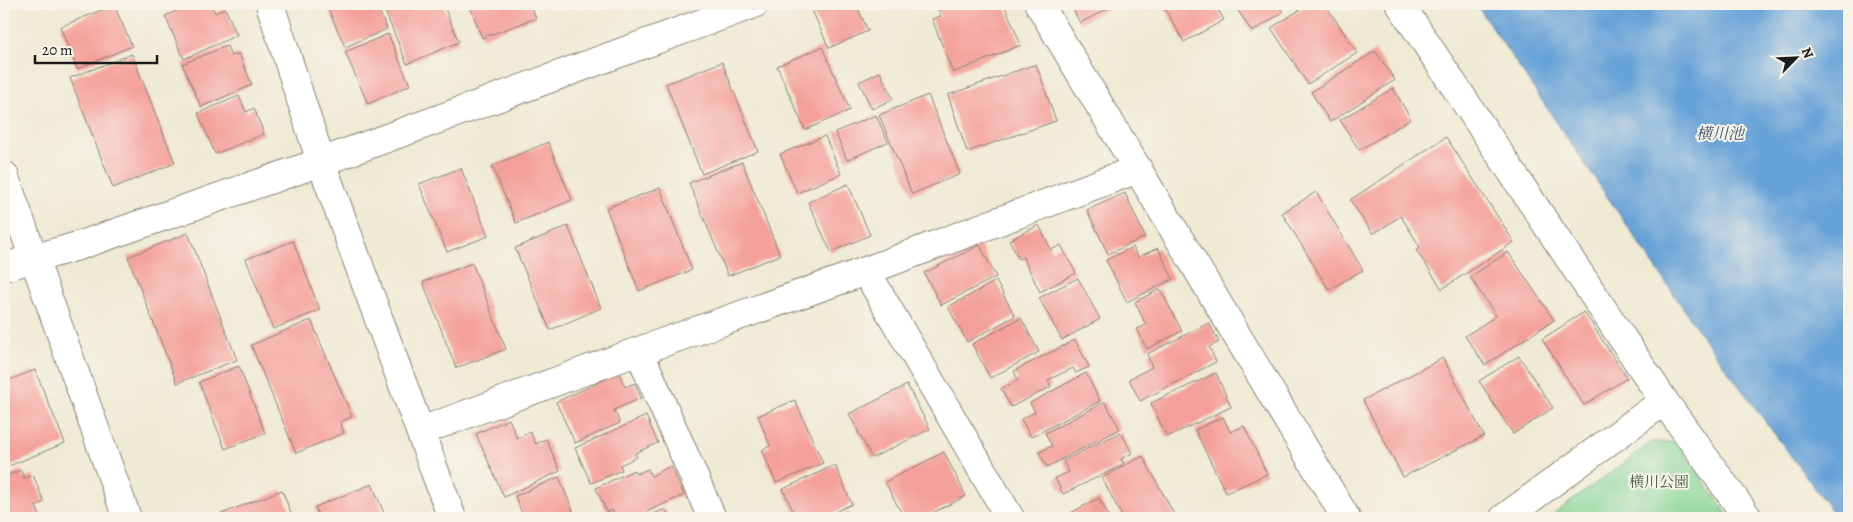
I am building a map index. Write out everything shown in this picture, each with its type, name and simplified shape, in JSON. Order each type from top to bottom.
[{"type":"street","points":[[270,4],[321,162],[452,518]]},
{"type":"street","points":[[4,267],[78,246],[321,162],[754,4]]},
{"type":"street","points":[[1039,4],[1346,518]]},
{"type":"street","points":[[1400,4],[1664,401],[1748,518]]},
{"type":"street","points":[[421,431],[639,351],[866,271],[1138,169]]},
{"type":"street","points":[[4,175],[127,518]]},
{"type":"street","points":[[866,271],[1010,518]]},
{"type":"street","points":[[639,351],[712,518]]},
{"type":"street","points":[[1504,518],[1664,401]]},
{"type":"green space","name":"横川公園","points":[[1652,442],[1676,442],[1730,518],[1548,518]]},
{"type":"water","name":"横川池","points":[[1476,4],[1849,4],[1849,518],[1837,518],[1705,340]]},
{"type":"building","points":[[192,4],[211,4],[215,13],[225,8],[237,35],[184,59],[165,16]]},
{"type":"building","points":[[326,4],[376,4],[387,29],[345,47]]},
{"type":"building","points":[[382,4],[443,4],[459,42],[407,64]]},
{"type":"building","points":[[469,4],[530,4],[536,18],[482,38]]},
{"type":"building","points":[[820,4],[856,4],[868,31],[829,48],[811,8]]},
{"type":"building","points":[[936,4],[1004,4],[1021,45],[953,73],[932,19],[941,16]]},
{"type":"building","points":[[1070,4],[1111,4],[1113,6],[1080,23]]},
{"type":"building","points":[[1162,4],[1215,4],[1224,20],[1184,42]]},
{"type":"building","points":[[1234,4],[1278,4],[1283,12],[1252,32]]},
{"type":"building","points":[[1309,4],[1325,4],[1357,53],[1308,84],[1271,28]]},
{"type":"building","points":[[114,5],[132,46],[77,69],[60,27]]},
{"type":"building","points":[[388,34],[410,85],[368,104],[345,52]]},
{"type":"building","points":[[227,46],[231,56],[239,54],[252,85],[201,107],[182,64]]},
{"type":"building","points":[[822,47],[850,110],[805,130],[777,66]]},
{"type":"building","points":[[1375,51],[1395,80],[1330,122],[1311,92]]},
{"type":"building","points":[[132,54],[175,163],[113,188],[70,78]]},
{"type":"building","points":[[722,62],[758,151],[702,174],[666,84]]},
{"type":"building","points":[[1036,64],[1056,121],[967,152],[948,95]]},
{"type":"building","points":[[880,72],[893,99],[872,109],[859,82]]},
{"type":"building","points":[[1393,88],[1411,119],[1359,150],[1340,120]]},
{"type":"building","points":[[928,95],[960,174],[912,194],[879,115]]},
{"type":"building","points":[[239,96],[246,112],[254,108],[264,134],[215,154],[198,113]]},
{"type":"building","points":[[876,115],[888,142],[847,160],[835,132]]},
{"type":"building","points":[[825,136],[841,174],[797,193],[780,154]]},
{"type":"building","points":[[1446,137],[1514,242],[1442,289],[1416,250],[1420,247],[1401,216],[1373,234],[1350,200]]},
{"type":"building","points":[[548,142],[572,200],[516,223],[492,166]]},
{"type":"building","points":[[742,162],[780,255],[728,276],[689,183]]},
{"type":"building","points":[[461,168],[488,236],[447,252],[419,184]]},
{"type":"building","points":[[848,184],[870,235],[831,252],[808,202]]},
{"type":"building","points":[[660,188],[692,270],[639,291],[606,208]]},
{"type":"building","points":[[1316,192],[1363,270],[1329,290],[1282,213]]},
{"type":"building","points":[[1125,193],[1145,237],[1108,254],[1087,210]]},
{"type":"building","points":[[1039,225],[1051,250],[1061,245],[1076,273],[1040,292],[1023,257],[1019,259],[1009,240]]},
{"type":"building","points":[[568,226],[601,308],[550,330],[515,248]]},
{"type":"building","points":[[188,233],[237,360],[177,383],[128,257]]},
{"type":"building","points":[[293,241],[320,310],[273,329],[246,259]]},
{"type":"building","points":[[980,245],[996,277],[941,305],[924,273]]},
{"type":"building","points":[[1133,247],[1138,257],[1158,248],[1173,279],[1127,302],[1106,260]]},
{"type":"building","points":[[1508,252],[1554,320],[1485,365],[1465,336],[1496,316],[1470,277]]},
{"type":"building","points":[[472,263],[506,349],[456,368],[423,282]]},
{"type":"building","points":[[1078,278],[1100,319],[1062,340],[1039,298]]},
{"type":"building","points":[[996,281],[1015,316],[967,342],[948,307]]},
{"type":"building","points":[[1160,289],[1182,331],[1147,349],[1137,329],[1146,325],[1135,302]]},
{"type":"building","points":[[1584,312],[1627,378],[1584,405],[1542,339]]},
{"type":"building","points":[[1021,318],[1039,352],[990,378],[972,344]]},
{"type":"building","points":[[311,320],[352,417],[340,422],[344,433],[296,453],[251,345]]},
{"type":"building","points":[[1209,323],[1219,342],[1209,347],[1216,362],[1140,401],[1129,379],[1152,367],[1147,354]]},
{"type":"building","points":[[1075,340],[1089,367],[1076,373],[1073,368],[1048,380],[1051,387],[1011,407],[1001,389],[1018,380],[1014,371]]},
{"type":"building","points":[[1519,356],[1553,408],[1513,434],[1479,381]]},
{"type":"building","points":[[1443,358],[1484,436],[1403,477],[1363,400]]},
{"type":"building","points":[[239,366],[265,433],[225,449],[199,382]]},
{"type":"building","points":[[35,370],[65,443],[9,466],[4,454],[4,382]]},
{"type":"building","points":[[619,373],[625,387],[635,383],[641,398],[614,410],[620,423],[575,443],[556,402]]},
{"type":"building","points":[[1086,373],[1100,401],[1031,437],[1021,419],[1035,412],[1030,403]]},
{"type":"building","points":[[1216,373],[1231,407],[1167,437],[1151,403]]},
{"type":"building","points":[[907,385],[930,429],[872,458],[849,414]]},
{"type":"building","points":[[795,400],[823,463],[776,483],[762,450],[770,446],[758,416]]},
{"type":"building","points":[[1105,402],[1120,429],[1047,467],[1039,452],[1052,446],[1045,433]]},
{"type":"building","points":[[646,416],[658,443],[635,453],[637,457],[620,465],[622,470],[591,483],[575,448]]},
{"type":"building","points":[[1223,417],[1230,432],[1244,426],[1267,474],[1226,493],[1195,430]]},
{"type":"building","points":[[509,419],[517,438],[530,432],[536,444],[546,439],[560,471],[504,497],[476,434]]},
{"type":"building","points":[[1121,432],[1132,453],[1121,459],[1124,464],[1063,494],[1055,478],[1069,472],[1063,461]]},
{"type":"building","points":[[944,452],[966,496],[923,518],[904,518],[885,482]]},
{"type":"building","points":[[1143,456],[1176,518],[1123,518],[1102,478]]},
{"type":"building","points":[[835,465],[852,504],[822,518],[796,518],[783,489]]},
{"type":"building","points":[[671,466],[684,495],[633,518],[616,518],[612,510],[607,513],[596,488],[634,470],[636,474],[648,469],[651,476]]},
{"type":"building","points":[[21,470],[24,478],[33,475],[44,502],[36,506],[41,518],[4,518],[4,477]]},
{"type":"building","points":[[559,477],[576,518],[524,518],[515,496]]},
{"type":"building","points":[[372,484],[386,518],[319,518],[315,507]]},
{"type":"building","points":[[282,490],[293,518],[216,518],[216,516]]},
{"type":"building","points":[[1099,498],[1110,518],[1061,518]]},
{"type":"building","points":[[665,509],[670,518],[644,518]]},
{"type":"building","points":[[849,512],[851,518],[835,518]]}]
